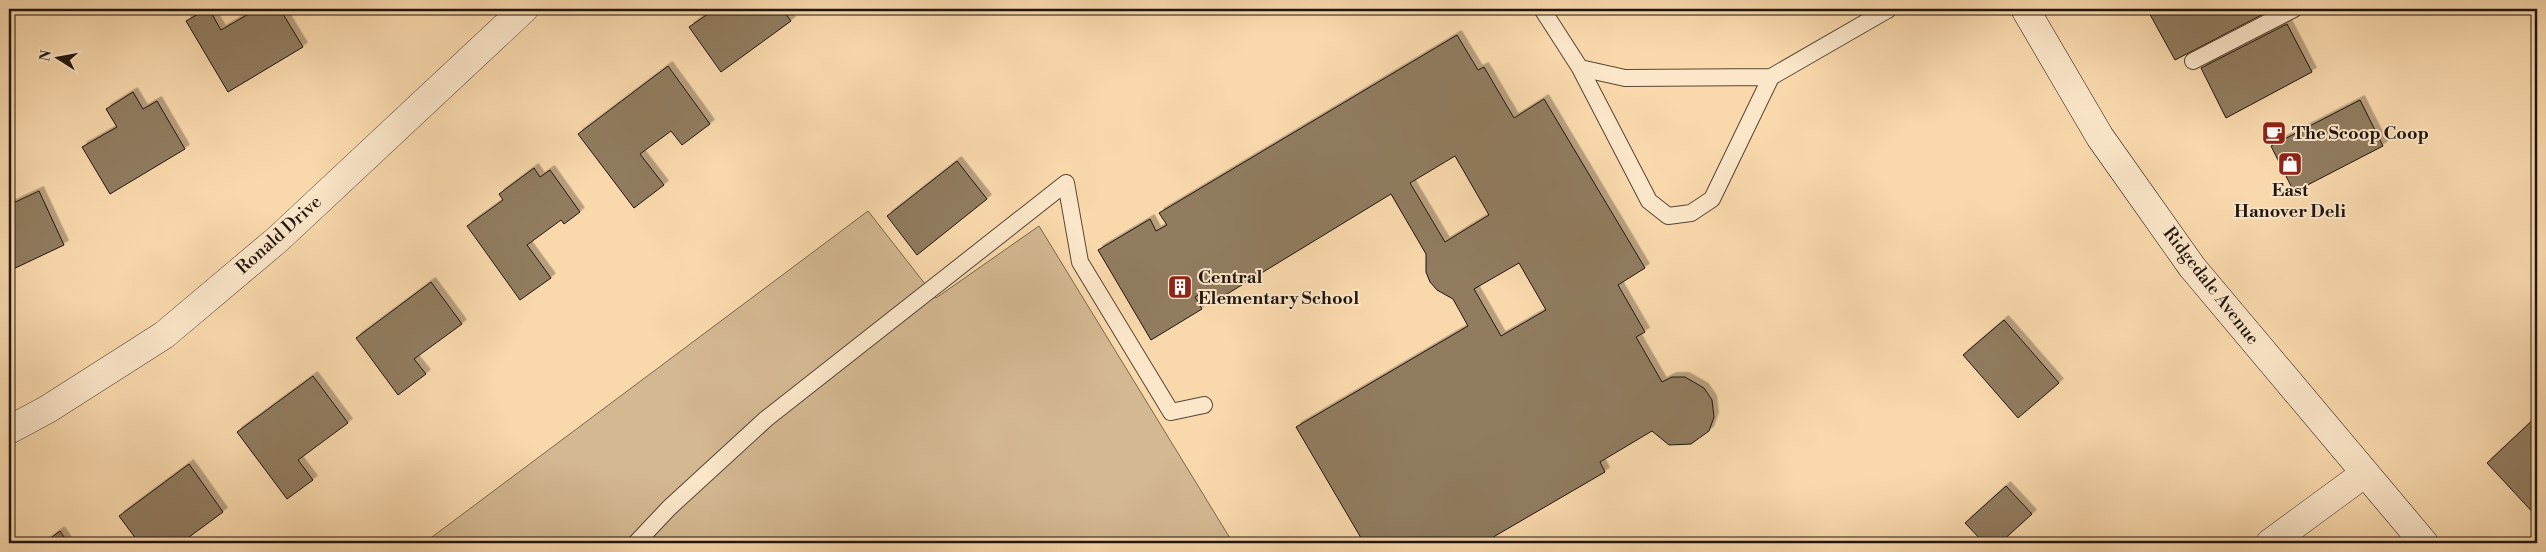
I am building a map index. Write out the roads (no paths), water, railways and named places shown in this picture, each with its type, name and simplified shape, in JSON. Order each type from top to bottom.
[{"type":"street","name":"Ronald Drive","points":[[9,430],[48,408],[164,335],[278,239],[524,9]]},
{"type":"street","name":"Ridgedale Avenue","points":[[2025,9],[2100,137],[2192,267],[2364,474],[2424,543]]},
{"type":"street","points":[[2270,543],[2364,474]]},
{"type":"lane","points":[[1542,9],[1580,68],[1649,201],[1668,216],[1690,213],[1712,199],[1771,77]]},
{"type":"lane","points":[[1580,68],[1625,78],[1771,77],[1889,9]]},
{"type":"lane","points":[[2193,60],[2294,9]]},
{"type":"lane","points":[[636,543],[669,508],[766,419],[1066,183],[1080,262],[1171,412],[1204,405]]},
{"type":"place","name":"The Scoop Coop","points":[[2274,133]]},
{"type":"place","name":"East Hanover Deli","points":[[2290,164]]},
{"type":"place","name":"Central Elementary School","points":[[1180,287]]}]
